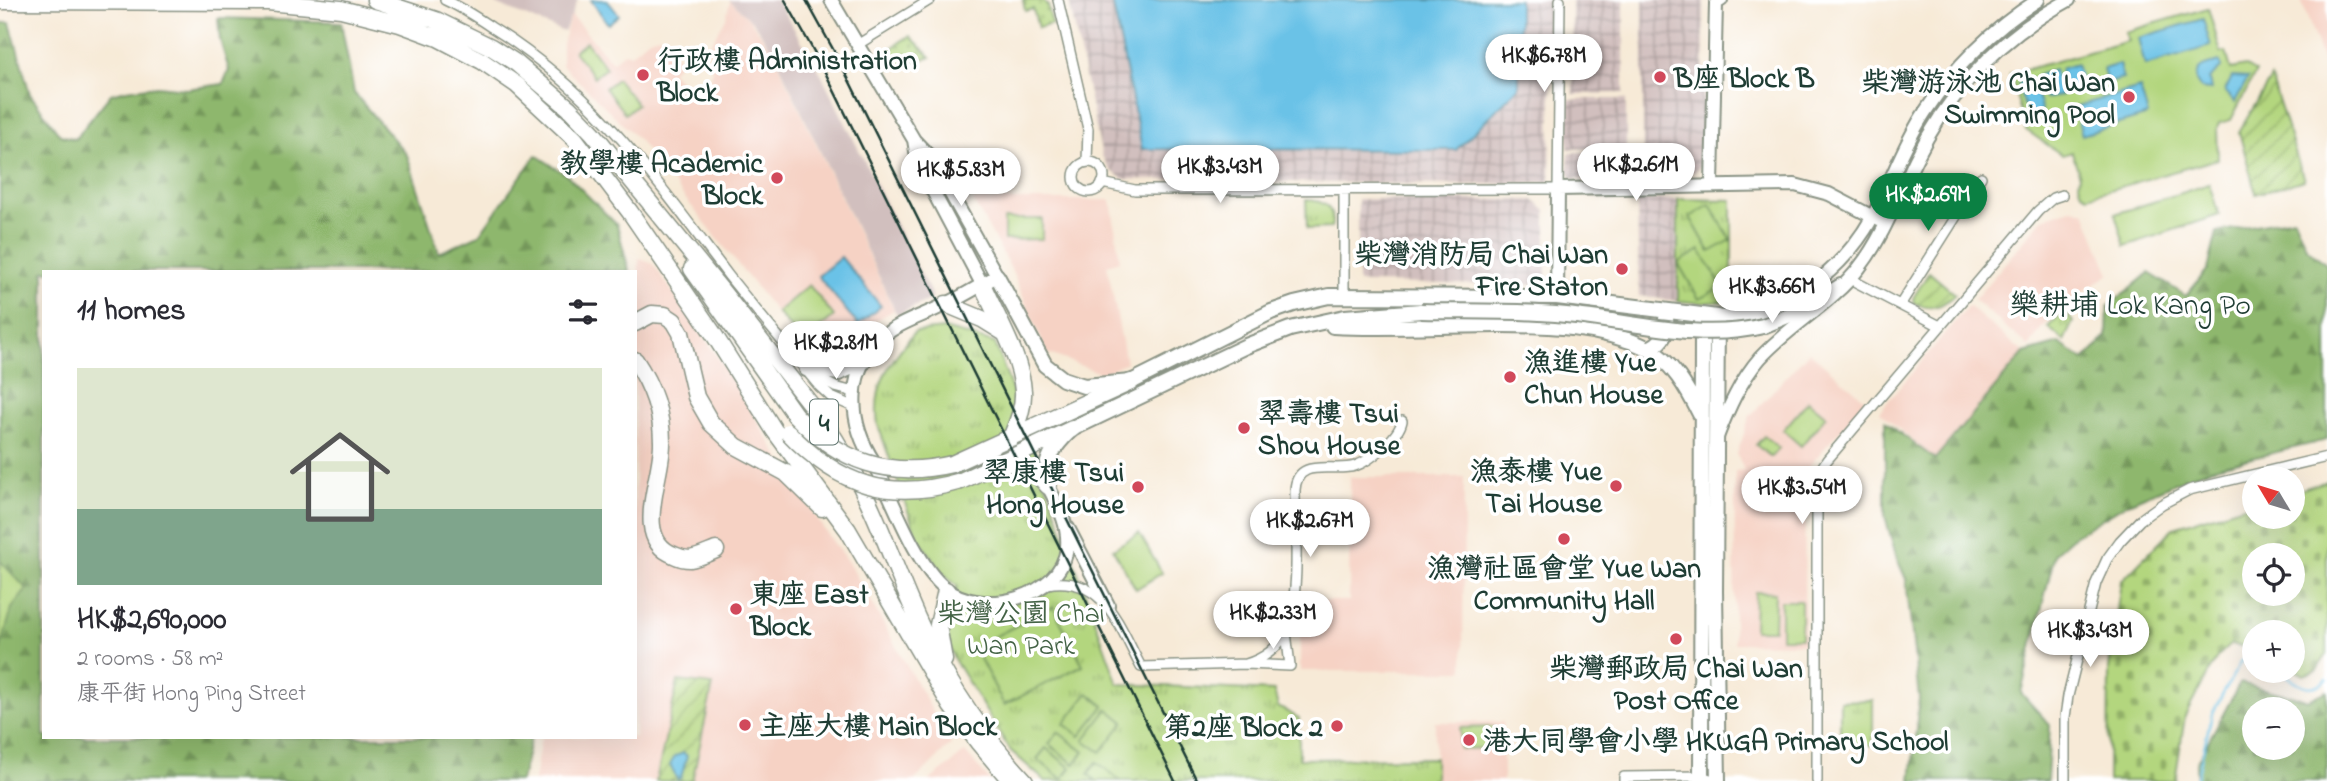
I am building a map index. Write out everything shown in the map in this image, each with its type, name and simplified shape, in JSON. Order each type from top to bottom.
[{"type":"highway","name":"4","points":[[375,0],[436,20],[467,34],[516,63],[569,108],[593,133],[810,402],[834,438],[870,504],[927,640],[956,692],[987,736],[1025,781]]},
{"type":"highway","name":"4","points":[[0,1],[260,1],[341,9],[379,18],[438,38],[501,73],[532,97],[568,132],[606,177],[713,333],[774,429],[832,506],[951,706],[1011,781]]},
{"type":"highway","points":[[636,186],[795,415],[835,449],[874,466],[915,470],[952,464],[1131,382]]},
{"type":"highway","points":[[982,284],[1020,372],[1022,410],[1011,439]]},
{"type":"highway","points":[[946,304],[982,319],[1003,332]]},
{"type":"highway","points":[[637,322],[652,314],[674,321],[681,333],[696,397],[711,423],[736,446],[794,479],[831,517],[865,559]]},
{"type":"highway","points":[[713,333],[788,432],[824,465],[865,485],[908,491],[961,481],[1072,429]]},
{"type":"highway","points":[[637,364],[654,398],[662,434],[662,461],[651,515],[652,533],[661,548],[678,557],[690,559],[716,550]]},
{"type":"highway","points":[[1001,463],[1023,466],[1048,486]]},
{"type":"highway","points":[[946,590],[939,615],[938,635],[946,668],[956,692]]},
{"type":"main road","points":[[997,276],[1037,355],[1053,373],[1070,383],[1084,386],[1131,382],[1283,307],[1307,300],[1344,295],[1557,297],[1709,317]]},
{"type":"main road","points":[[1048,486],[1045,472],[1047,462],[1059,441],[1072,429],[1246,346],[1303,324],[1345,317],[1421,311],[1555,314],[1709,332],[1743,330],[1763,326],[1802,310],[1846,283]]},
{"type":"main road","points":[[1648,349],[1657,345],[1666,331],[1667,321],[1658,310]]},
{"type":"main road","points":[[1709,317],[1716,441],[1717,781]]},
{"type":"main road","points":[[1701,778],[1702,418],[1709,317]]},
{"type":"main road","points":[[1303,324],[1344,327],[1544,325],[1599,331],[1648,349],[1667,364],[1683,383],[1702,418]]},
{"type":"street","points":[[445,0],[543,61],[590,103],[636,153],[730,277],[819,386],[831,397],[854,407]]},
{"type":"street","points":[[831,0],[914,140],[930,157],[997,276],[887,333],[874,347],[864,362],[854,392],[855,419],[863,446],[874,462],[929,571],[946,590],[967,600],[999,603],[1014,599],[1051,579],[1064,561],[1067,549],[1066,524]]},
{"type":"street","points":[[857,44],[930,0]]},
{"type":"street","points":[[1058,0],[1088,129],[1087,162]]},
{"type":"street","points":[[1557,297],[1560,0]]},
{"type":"street","points":[[1709,317],[1746,315],[1767,309],[1812,285],[1848,253],[1872,217],[1917,125],[1945,83],[1996,30],[2038,0]]},
{"type":"street","points":[[1716,441],[1729,407],[1744,379],[1761,357],[1846,283],[1870,253],[1926,139],[1958,91],[1998,49],[2069,0]]},
{"type":"street","points":[[1712,185],[1718,1]]},
{"type":"street","points":[[914,140],[918,163],[982,284]]},
{"type":"street","points":[[1087,162],[1097,165],[1104,178],[1091,192],[1078,187],[1074,179],[1076,170],[1087,162]]},
{"type":"street","points":[[1900,305],[1981,177]]},
{"type":"street","points":[[1102,183],[1135,190],[1558,189],[1712,185],[1809,187],[1829,194],[1886,224]]},
{"type":"street","points":[[1343,190],[1344,295]]},
{"type":"street","points":[[1817,781],[1818,478],[1827,460],[2038,211],[2053,198],[2062,195]]},
{"type":"street","points":[[1846,283],[1900,305],[1940,326]]},
{"type":"street","points":[[806,370],[839,374],[864,362]]},
{"type":"street","points":[[806,370],[835,387],[854,392]]},
{"type":"street","points":[[1048,486],[1140,667],[1246,664],[1290,666],[1286,631],[1295,590],[1295,484],[1301,473],[1312,467],[1358,465],[1393,439],[1402,421]]},
{"type":"street","points":[[2065,781],[2065,717],[2068,696],[2096,583],[2107,559],[2120,541],[2140,520],[2162,504],[2189,490],[2327,457]]},
{"type":"street","points":[[1042,585],[1070,583],[1090,591],[1108,606]]},
{"type":"street","points":[[1246,664],[1263,657],[1274,648],[1286,631]]},
{"type":"street","points":[[1274,648],[1284,646],[1289,655]]},
{"type":"street","points":[[1624,779],[1701,778],[1717,781]]},
{"type":"shaded area","points":[[486,0],[578,0],[564,32]]},
{"type":"shaded area","points":[[729,0],[776,0],[819,70],[933,298],[897,315],[773,51],[753,22]]},
{"type":"shaded area","points":[[1069,0],[1552,0],[1550,182],[1461,185],[1123,179],[1110,170],[1102,156]]},
{"type":"shaded area","points":[[1572,0],[1624,0],[1624,93],[1573,94]]},
{"type":"shaded area","points":[[1643,0],[1704,0],[1703,164],[1686,178],[1643,178]]},
{"type":"shaded area","points":[[2301,0],[2327,0],[2327,72]]},
{"type":"shaded area","points":[[730,1],[750,20],[772,51],[894,310],[823,351],[807,351],[638,139],[562,65],[562,44],[571,15],[612,62],[625,52],[631,54],[649,38],[659,35],[681,62],[671,71],[693,96],[711,79],[709,47],[726,18]]},
{"type":"shaded area","points":[[1569,99],[1626,99],[1626,149],[1568,149]]},
{"type":"shaded area","points":[[1569,152],[1626,152],[1625,172],[1622,178],[1573,179],[1568,172]]},
{"type":"shaded area","points":[[1358,199],[1534,200],[1546,211],[1546,277],[1538,285],[1358,283]]},
{"type":"shaded area","points":[[1678,199],[1678,301],[1639,296],[1637,200]]},
{"type":"shaded area","points":[[973,200],[1111,200],[1120,261],[1107,265],[1126,362],[1103,374],[1047,353],[1011,269]]},
{"type":"shaded area","points":[[2074,208],[2085,212],[2110,274],[2073,298],[2043,326],[2029,347],[1974,300],[2043,218]]},
{"type":"shaded area","points":[[639,258],[653,264],[717,356],[821,525],[852,568],[951,744],[914,781],[534,781],[541,739],[637,739]]},
{"type":"shaded area","points":[[1968,306],[2024,353],[1935,459],[1879,412]]},
{"type":"shaded area","points":[[1809,352],[1866,400],[1805,471],[1804,644],[1734,643],[1735,471],[1744,470],[1737,454],[1750,416]]},
{"type":"shaded area","points":[[1350,477],[1464,477],[1463,671],[1300,671],[1300,601],[1349,601]]},
{"type":"shaded area","name":"港大同學會小學 HKUGA Primary School","points":[[1435,722],[1503,722],[1503,781],[1435,781]]},
{"type":"shaded area","points":[[965,752],[990,781],[929,781],[951,764]]},
{"type":"green space","points":[[1023,0],[1043,0],[1048,6],[1052,24],[1038,28],[1033,9],[1025,11]]},
{"type":"green space","name":"柴灣游泳池 Chai Wan Swimming Pool","points":[[2208,8],[2221,53],[2226,52],[2231,69],[2246,66],[2256,72],[2231,120],[2219,123],[2218,159],[2088,196],[2082,193],[2072,152],[2062,155],[2026,130],[2010,74],[2128,41],[2125,32]]},
{"type":"green space","points":[[218,18],[341,22],[354,93],[407,155],[439,253],[479,235],[536,155],[568,176],[617,225],[629,270],[42,270],[42,739],[531,739],[521,781],[0,781],[0,23],[10,23],[30,94],[60,135],[75,139],[111,94],[157,86],[186,89],[223,84],[229,70],[220,40]]},
{"type":"green space","points":[[910,36],[931,57],[888,69],[890,52]]},
{"type":"green space","points":[[586,42],[606,68],[594,77],[574,51]]},
{"type":"green space","points":[[2271,78],[2304,180],[2256,194],[2239,132]]},
{"type":"green space","points":[[617,79],[637,104],[625,114],[605,88]]},
{"type":"green space","points":[[2209,184],[2219,215],[2125,246],[2115,214]]},
{"type":"green space","points":[[1678,199],[1732,200],[1732,301],[1678,301]]},
{"type":"green space","points":[[1306,200],[1328,207],[1332,216],[1331,228],[1307,229]]},
{"type":"green space","points":[[1710,205],[1731,240],[1710,252],[1690,217]]},
{"type":"green space","points":[[2294,218],[2306,247],[2327,265],[2327,440],[2211,468],[2128,503],[2074,536],[2055,553],[2021,693],[2050,725],[2047,781],[1911,781],[1919,698],[1906,579],[1897,559],[1885,516],[1885,422],[1935,459],[2024,353],[2059,343],[2084,360],[2107,336],[2108,306],[2149,273],[2186,296],[2208,269],[2217,232]]},
{"type":"green space","points":[[1004,219],[1042,219],[1042,239],[1004,240]]},
{"type":"green space","points":[[1700,250],[1722,286],[1699,299],[1678,263]]},
{"type":"green space","points":[[1929,272],[1955,294],[1946,302],[1926,307],[1915,303],[1913,298]]},
{"type":"green space","points":[[809,285],[834,316],[802,342],[777,312]]},
{"type":"green space","points":[[2064,312],[2073,322],[2064,341],[2048,327]]},
{"type":"green space","points":[[878,327],[855,351],[846,367],[839,368],[833,351]]},
{"type":"green space","name":"柴灣公園 Chai Wan Park","points":[[944,329],[995,343],[1118,684],[1274,691],[1278,707],[1299,718],[1299,759],[1435,758],[1435,781],[1045,781],[1010,750],[954,659],[942,628],[957,586],[944,574],[917,537],[878,425],[880,385],[898,353],[915,332]]},
{"type":"green space","points":[[806,354],[826,354],[833,369],[817,368],[803,358]]},
{"type":"green space","points":[[1808,401],[1826,416],[1801,446],[1783,430]]},
{"type":"green space","points":[[1764,436],[1779,448],[1771,457],[1756,445]]},
{"type":"green space","points":[[2327,481],[2327,654],[2317,670],[2305,675],[2305,620],[2242,620],[2242,646],[2231,644],[2217,657],[2185,716],[2175,781],[2108,781],[2109,669],[2121,581],[2174,527],[2242,507],[2242,529],[2305,529],[2305,488]]},
{"type":"green space","points":[[1139,533],[1162,573],[1136,589],[1113,549]]},
{"type":"green space","points":[[0,561],[27,589],[12,608],[0,651]]},
{"type":"green space","points":[[1755,592],[1775,593],[1774,630],[1754,630]]},
{"type":"green space","points":[[1781,601],[1801,601],[1801,638],[1781,638]]},
{"type":"green space","points":[[1053,607],[1083,665],[1004,705],[974,647]]},
{"type":"green space","points":[[678,681],[713,685],[692,781],[656,781]]},
{"type":"green space","points":[[2240,683],[2296,697],[2242,697],[2242,760],[2305,760],[2305,699],[2327,691],[2327,781],[2197,781],[2196,764]]},
{"type":"green space","points":[[1088,693],[1104,706],[1080,736],[1064,724]]},
{"type":"green space","points":[[1873,700],[1873,745],[1840,745],[1840,701]]},
{"type":"green space","points":[[1108,709],[1124,722],[1101,752],[1084,740]]},
{"type":"green space","points":[[1494,727],[1494,748],[1460,749],[1460,728]]},
{"type":"green space","points":[[1058,732],[1084,752],[1074,764],[1049,744]]},
{"type":"green space","points":[[1046,748],[1071,768],[1062,779],[1037,759]]},
{"type":"green space","points":[[1097,762],[1121,781],[1096,781],[1088,774]]},
{"type":"water","points":[[591,0],[607,0],[619,15],[608,24]]},
{"type":"water","points":[[1112,0],[1519,0],[1519,87],[1456,150],[1142,149]]},
{"type":"water","points":[[2203,19],[2211,46],[2145,66],[2138,38]]},
{"type":"water","points":[[2220,62],[2222,67],[2209,79],[2211,90],[2201,89],[2196,81],[2200,69]]},
{"type":"water","points":[[2076,64],[2083,88],[2067,93],[2060,69]]},
{"type":"water","points":[[2119,64],[2123,79],[2107,83],[2103,69]]},
{"type":"water","points":[[2054,70],[2061,95],[2045,99],[2038,75]]},
{"type":"water","points":[[2232,77],[2248,78],[2235,102],[2225,91]]},
{"type":"water","points":[[2032,79],[2042,111],[2027,115],[2018,83]]},
{"type":"water","points":[[2140,88],[2148,115],[2082,135],[2074,107]]},
{"type":"water","points":[[841,257],[881,306],[858,325],[818,276]]},
{"type":"water","points":[[684,753],[687,756],[681,778],[677,779],[670,765],[675,756]]},
{"type":"waterway","points":[[2196,781],[2212,714],[2242,661]]},
{"type":"waterway","points":[[2299,683],[2308,687],[2327,679]]},
{"type":"railway","points":[[785,0],[821,64],[1175,781]]},
{"type":"railway","points":[[806,0],[839,60],[1197,781]]},
{"type":"place","name":"行政樓 Administration Block","points":[[643,75]]},
{"type":"place","name":"B座 Block B","points":[[1660,77]]},
{"type":"place","name":"柴灣游泳池 Chai Wan Swimming Pool","points":[[2129,97]]},
{"type":"place","name":"教學樓 Academic Block","points":[[777,178]]},
{"type":"place","name":"柴灣消防局 Chai Wan Fire Staton","points":[[1622,269]]},
{"type":"place","name":"漁進樓 Yue Chun House","points":[[1510,377]]},
{"type":"place","name":"翠壽樓 Tsui Shou House","points":[[1244,428]]},
{"type":"place","name":"漁泰樓 Yue Tai House","points":[[1616,486]]},
{"type":"place","name":"翠康樓 Tsui Hong House","points":[[1138,487]]},
{"type":"place","name":"漁灣社區會堂 Yue Wan Community Hall","points":[[1564,539]]},
{"type":"place","name":"東座 East Block","points":[[736,609]]},
{"type":"place","name":"柴灣郵政局 Chai Wan Post Office","points":[[1676,639]]},
{"type":"place","name":"主座大樓 Main Block","points":[[745,725]]},
{"type":"place","name":"第2座 Block 2","points":[[1337,726]]},
{"type":"place","name":"港大同學會小學 HKUGA Primary School","points":[[1469,740]]},
{"type":"district","name":"樂耕埔 Lok Kang Po","points":[[2130,304]]}]
